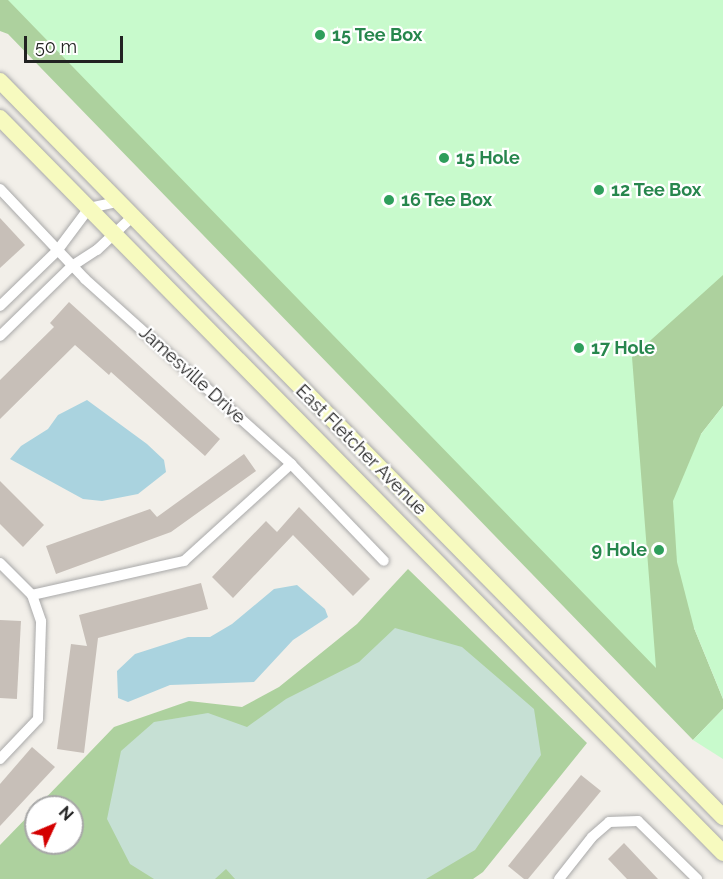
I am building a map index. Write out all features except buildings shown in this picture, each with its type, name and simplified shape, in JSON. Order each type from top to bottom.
[{"type":"main road","name":"East Fletcher Avenue","points":[[0,81],[723,816]]},
{"type":"main road","name":"East Fletcher Avenue","points":[[0,118],[723,853]]},
{"type":"street","name":"Jamesville Drive","points":[[0,189],[72,266],[291,465],[384,561]]},
{"type":"street","points":[[0,306],[57,251],[89,208],[117,202]]},
{"type":"street","points":[[0,336],[72,266],[115,234],[132,217]]},
{"type":"street","points":[[32,595],[184,561],[291,465]]},
{"type":"street","points":[[0,563],[32,595],[41,621],[38,719],[0,759]]},
{"type":"street","points":[[559,879],[592,837],[609,822],[639,821],[697,879]]},
{"type":"green space","points":[[0,0],[723,0],[723,406],[701,434],[694,628],[723,699],[723,709],[693,740],[8,34],[0,31]]},
{"type":"green space","points":[[8,0],[723,0],[723,275],[632,357],[656,668]]},
{"type":"green space","points":[[723,406],[723,699],[694,628],[677,562],[673,501],[701,434]]},
{"type":"green space","points":[[408,569],[587,743],[483,872],[473,879],[0,879],[0,845],[24,820],[24,855],[84,855],[84,795],[49,795],[114,727],[189,701],[242,707],[279,687],[357,624]]},
{"type":"green space","points":[[395,628],[462,647],[534,709],[541,755],[475,850],[426,879],[235,879],[226,869],[215,879],[154,879],[130,864],[107,819],[121,751],[154,722],[208,713],[247,727],[286,699],[359,662]]},
{"type":"green space","points":[[723,709],[723,759],[693,740]]},
{"type":"water","points":[[87,400],[147,444],[164,460],[166,472],[138,494],[102,501],[83,499],[10,459],[21,446],[48,429],[58,415]]},
{"type":"water","points":[[297,585],[325,609],[328,617],[293,640],[254,682],[170,685],[128,702],[118,698],[117,671],[135,654],[188,637],[210,637],[232,624],[274,589]]},
{"type":"place","name":"15 Tee Box","points":[[320,35]]},
{"type":"place","name":"15 Hole","points":[[444,158]]},
{"type":"place","name":"12 Tee Box","points":[[599,190]]},
{"type":"place","name":"16 Tee Box","points":[[389,200]]},
{"type":"place","name":"17 Hole","points":[[579,348]]},
{"type":"place","name":"9 Hole","points":[[659,550]]}]
